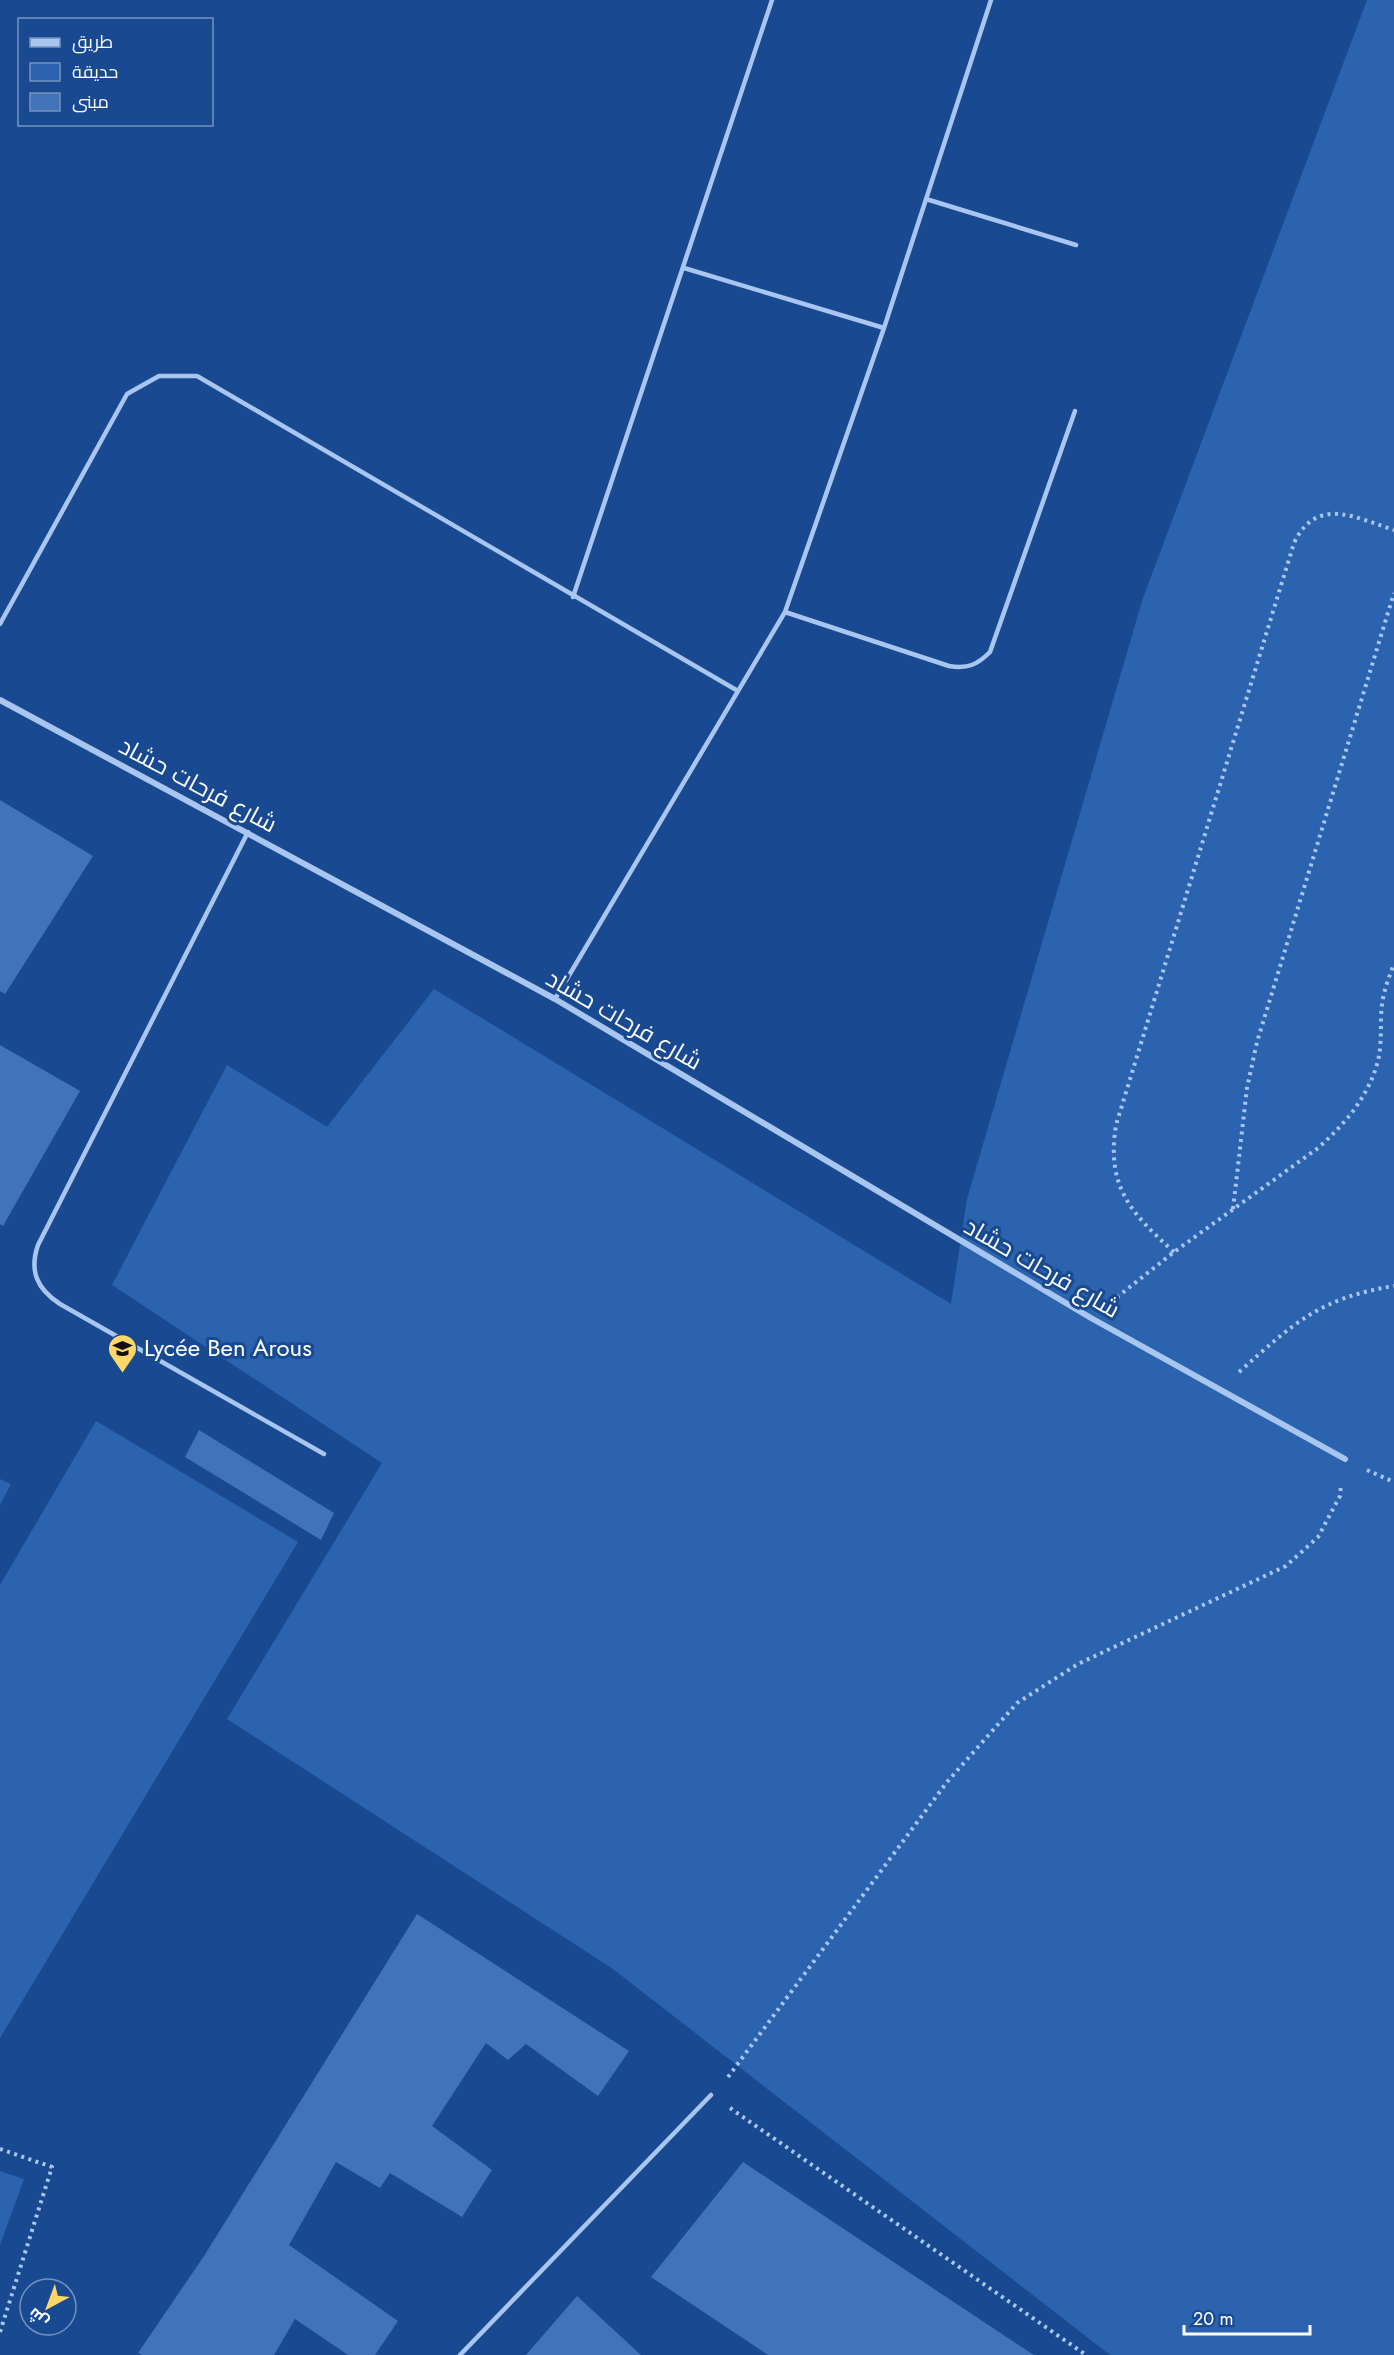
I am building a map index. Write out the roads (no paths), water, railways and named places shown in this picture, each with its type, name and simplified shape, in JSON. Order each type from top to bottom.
[{"type":"street","name":"شارع فرحات حشاد","points":[[0,700],[555,999],[1091,1318],[1345,1459]]},
{"type":"lane","points":[[573,597],[772,0]]},
{"type":"lane","points":[[555,999],[785,612],[884,328],[991,0]]},
{"type":"lane","points":[[926,199],[1076,245]]},
{"type":"lane","points":[[684,268],[884,328]]},
{"type":"lane","points":[[0,624],[127,394],[159,376],[197,376],[738,691]]},
{"type":"lane","points":[[785,612],[949,666],[965,668],[979,663],[990,652],[1075,411]]},
{"type":"lane","points":[[248,832],[38,1245],[33,1258],[34,1272],[38,1284],[47,1296],[324,1454]]},
{"type":"lane","points":[[460,2355],[711,2095]]},
{"type":"place","name":"Lycée Ben Arous","points":[[123,1374]]}]
